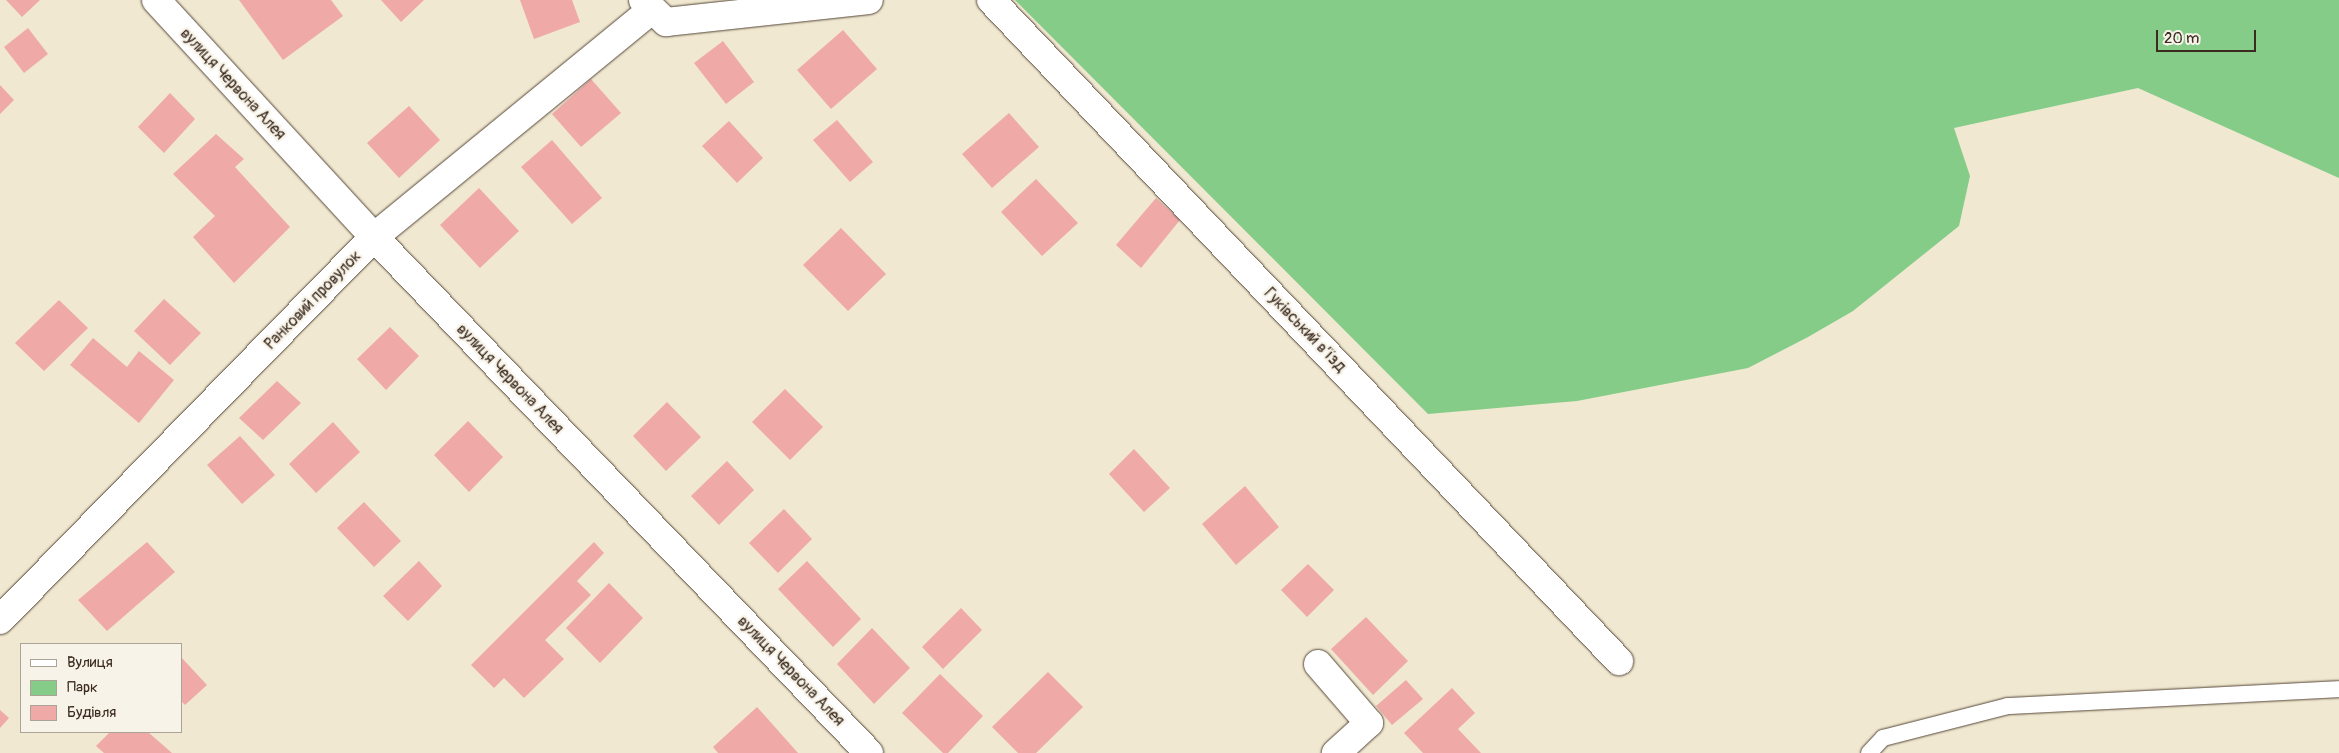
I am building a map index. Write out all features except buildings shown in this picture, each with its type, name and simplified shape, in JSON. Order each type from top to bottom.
[{"type":"street","name":"вулиця Червона Алея","points":[[156,0],[374,237],[869,753]]},
{"type":"street","points":[[653,10],[868,0]]},
{"type":"street","name":"Гуківський в’їзд","points":[[991,0],[1619,661]]},
{"type":"street","name":"Ранковий провулок","points":[[0,620],[374,237],[653,10]]},
{"type":"street","points":[[1318,664],[1369,723],[1336,753]]},
{"type":"lane","points":[[1869,753],[1883,738],[2008,706],[2339,689]]},
{"type":"green space","points":[[1015,0],[2339,0],[2339,178],[2138,88],[1954,128],[1970,176],[1959,226],[1853,311],[1808,337],[1748,368],[1577,401],[1428,414]]}]
